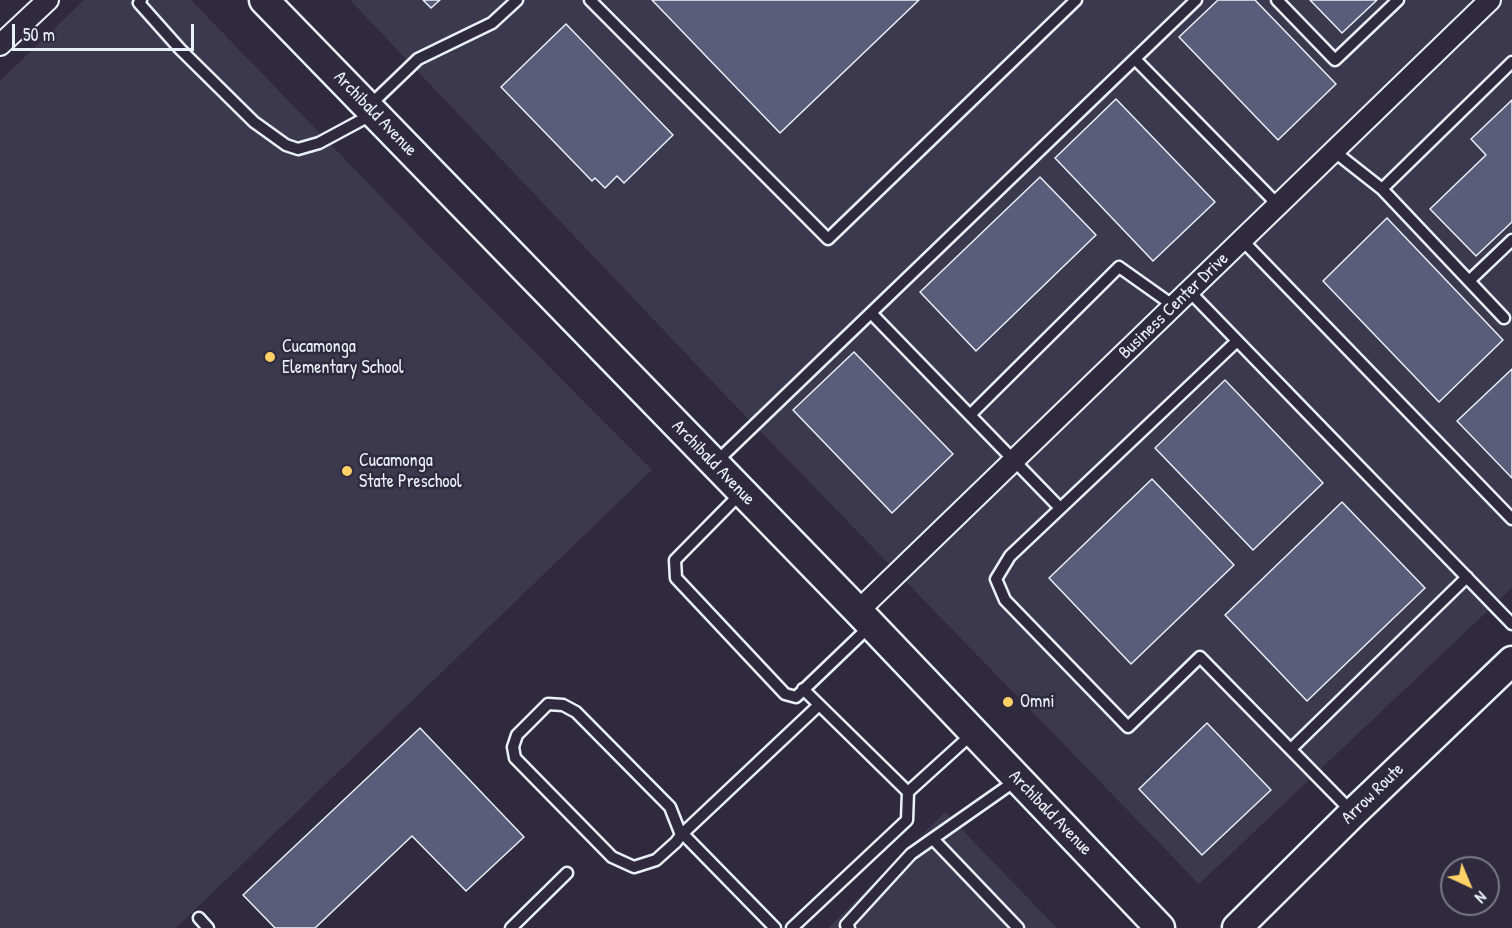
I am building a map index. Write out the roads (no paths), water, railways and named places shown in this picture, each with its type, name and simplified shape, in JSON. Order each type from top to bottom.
[{"type":"main road","name":"Archibald Avenue","points":[[264,0],[864,618],[1160,928]]},
{"type":"main road","name":"Arrow Route","points":[[1237,928],[1512,661]]},
{"type":"street","points":[[0,45],[48,0]]},
{"type":"street","name":"Business Center Drive","points":[[864,618],[1015,461],[1490,0]]},
{"type":"lane","points":[[141,0],[139,3],[180,50],[254,122],[286,146],[298,149],[319,143],[371,110],[418,59],[492,23],[517,0]]},
{"type":"lane","points":[[591,0],[828,239],[1076,0]]},
{"type":"lane","points":[[714,464],[1196,0]]},
{"type":"lane","points":[[1277,0],[1335,60],[1398,0]]},
{"type":"lane","points":[[1135,59],[1278,205]]},
{"type":"lane","points":[[1382,189],[1512,62]]},
{"type":"lane","points":[[1335,152],[1382,189],[1504,318]]},
{"type":"lane","points":[[1242,240],[1512,519]]},
{"type":"lane","points":[[1469,281],[1512,240]]},
{"type":"lane","points":[[970,415],[1119,267],[1174,306]]},
{"type":"lane","points":[[1190,291],[1512,624]]},
{"type":"lane","points":[[871,313],[1060,508]]},
{"type":"lane","points":[[1238,340],[1010,556],[996,579],[1005,600],[1128,728],[1200,657],[1353,813]]},
{"type":"lane","points":[[742,492],[675,560],[676,578],[785,694],[796,697],[864,618]]},
{"type":"lane","points":[[1291,749],[1467,578]]},
{"type":"lane","points":[[803,689],[908,792]]},
{"type":"lane","points":[[775,928],[684,835],[681,835],[670,807],[576,712],[563,705],[548,704],[517,735],[513,747],[515,758],[612,857],[634,867],[656,860],[681,835],[819,705]]},
{"type":"lane","points":[[792,928],[907,820],[908,792],[974,733]]},
{"type":"lane","points":[[849,928],[846,925],[911,854],[1018,779]]},
{"type":"lane","points":[[933,839],[1018,928]]},
{"type":"lane","points":[[511,928],[567,873]]},
{"type":"lane","points":[[199,918],[208,928]]},
{"type":"place","name":"Cucamonga Elementary School","points":[[270,357]]},
{"type":"place","name":"Cucamonga State Preschool","points":[[347,471]]},
{"type":"place","name":"Omni","points":[[1008,702]]}]
